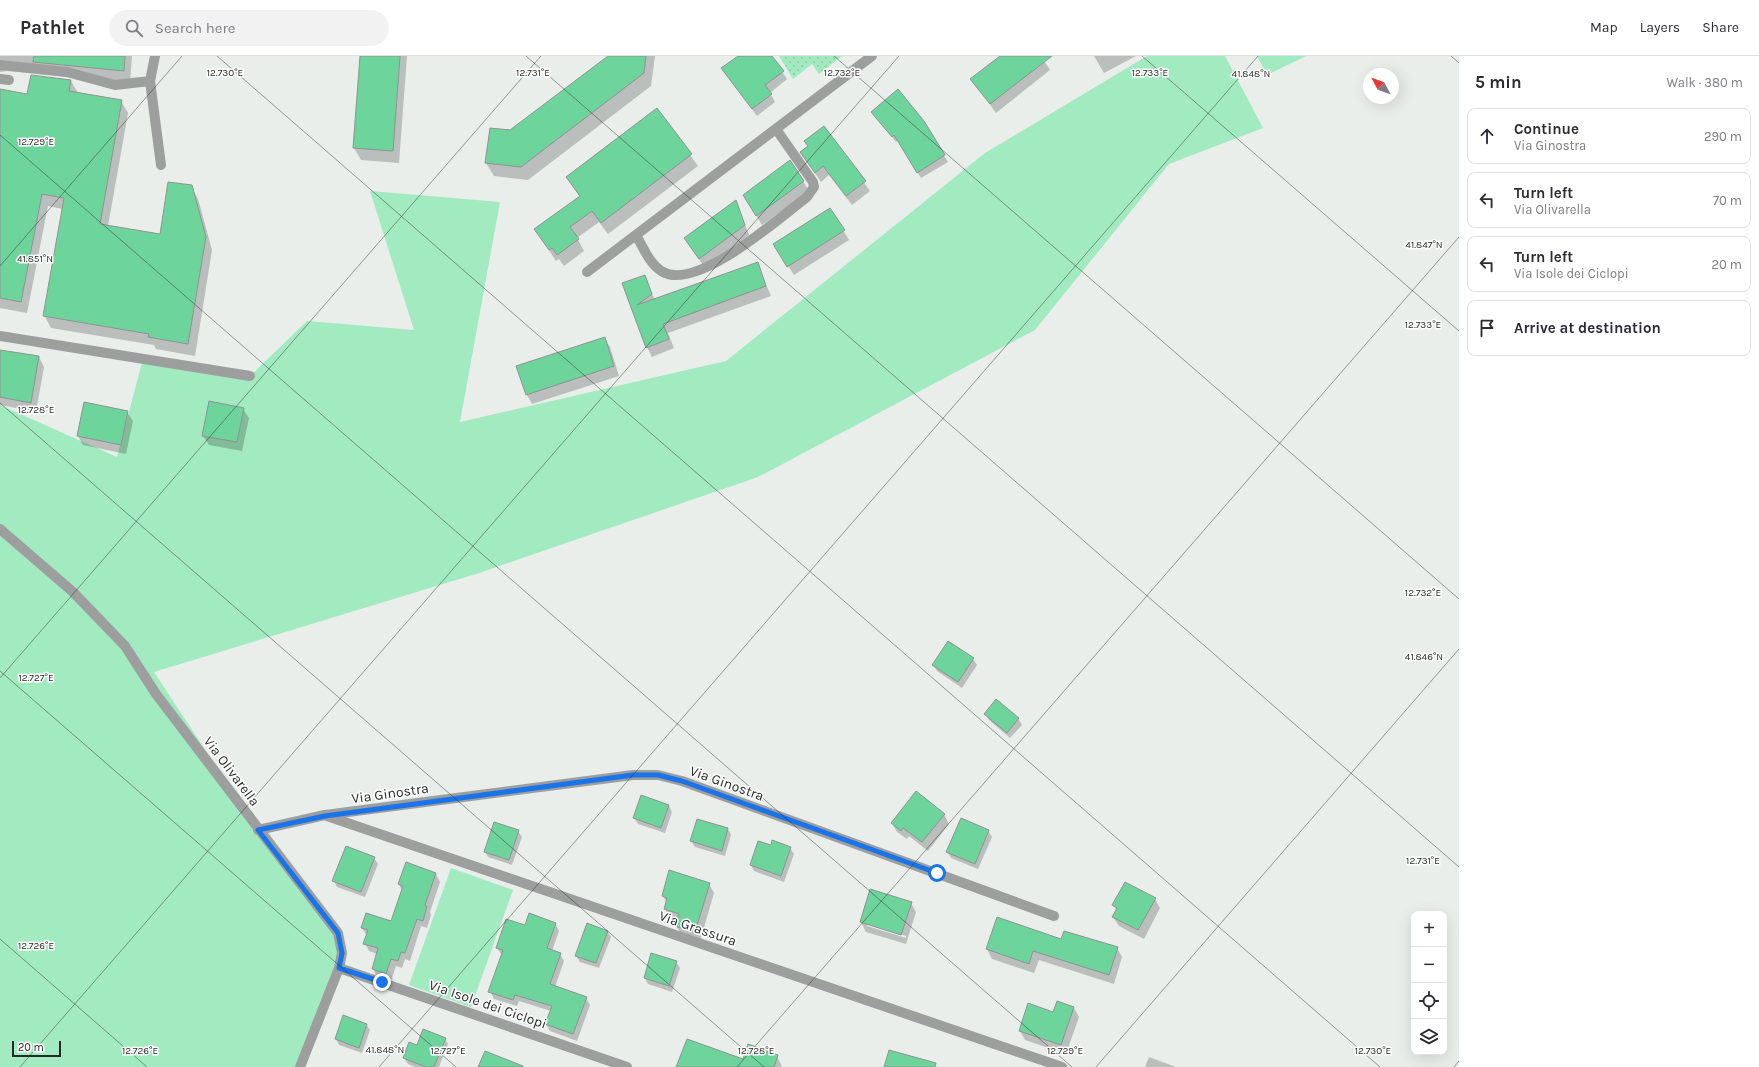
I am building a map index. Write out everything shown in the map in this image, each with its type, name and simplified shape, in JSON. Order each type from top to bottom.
[{"type":"street","points":[[155,56],[150,81],[161,165]]},
{"type":"street","points":[[587,272],[872,56]]},
{"type":"street","points":[[0,65],[67,72],[116,85],[150,81]]},
{"type":"street","points":[[636,235],[657,268],[668,274],[680,275],[706,268],[722,260],[807,197],[814,187],[813,182],[776,129]]},
{"type":"street","points":[[0,336],[250,376]]},
{"type":"street","name":"Via Olivarella","points":[[0,528],[73,592],[124,646],[156,694],[258,830],[338,933],[342,953],[339,968],[300,1067]]},
{"type":"street","name":"Via Ginostra","points":[[258,830],[325,816],[633,775],[658,775],[682,781],[1054,916]]},
{"type":"street","name":"Via Grassura","points":[[325,816],[1062,1067]]},
{"type":"street","name":"Via Isole dei Ciclopi","points":[[339,968],[627,1067]]},
{"type":"green space","points":[[779,56],[842,56],[819,74],[812,64],[793,79]]},
{"type":"green space","points":[[1147,56],[1225,56],[1263,128],[1169,164],[1035,330],[758,477],[479,573],[154,672],[258,830],[338,933],[339,968],[300,1067],[0,1067],[0,405],[117,457],[143,359],[250,376],[307,321],[414,330],[370,191],[500,202],[460,422],[726,361],[985,153]]},
{"type":"green space","points":[[1257,56],[1306,56],[1267,75]]},
{"type":"green space","points":[[451,868],[513,890],[471,1007],[409,985]]},
{"type":"building","points":[[34,56],[125,56],[124,71],[33,62]]},
{"type":"building","points":[[360,56],[400,56],[393,151],[353,148]]},
{"type":"building","points":[[608,56],[646,56],[644,73],[521,167],[485,163],[490,128],[510,130]]},
{"type":"building","points":[[738,56],[772,56],[784,71],[765,85],[772,94],[752,109],[721,68]]},
{"type":"building","points":[[1000,56],[1052,56],[990,104],[970,79]]},
{"type":"building","points":[[31,75],[71,80],[69,91],[122,100],[100,224],[160,234],[168,182],[192,185],[206,237],[188,344],[148,337],[149,334],[43,316],[64,198],[42,194],[21,302],[0,298],[0,89],[27,94]]},
{"type":"building","points":[[898,89],[924,121],[945,155],[917,173],[894,135],[892,137],[871,112]]},
{"type":"building","points":[[657,108],[692,154],[601,223],[592,211],[570,227],[579,239],[557,255],[552,248],[549,250],[534,229],[580,196],[566,177]]},
{"type":"building","points":[[824,126],[866,181],[846,196],[823,166],[815,173],[800,152],[808,146],[804,141]]},
{"type":"building","points":[[790,160],[804,181],[756,216],[743,195]]},
{"type":"building","points":[[736,200],[745,225],[699,259],[684,238]]},
{"type":"building","points":[[830,208],[845,230],[787,267],[773,244]]},
{"type":"building","points":[[758,262],[766,286],[663,324],[669,339],[646,348],[622,283],[645,275],[652,294],[637,305]]},
{"type":"building","points":[[605,337],[614,366],[526,395],[516,366]]},
{"type":"building","points":[[0,350],[39,356],[31,403],[0,397]]},
{"type":"building","points":[[209,401],[244,408],[237,442],[202,436]]},
{"type":"building","points":[[84,402],[128,411],[121,445],[77,436]]},
{"type":"building","points":[[948,641],[974,658],[958,682],[932,665]]},
{"type":"building","points":[[996,699],[1019,718],[1007,733],[984,714]]},
{"type":"building","points":[[916,791],[945,814],[922,842],[903,828],[901,831],[891,823]]},
{"type":"building","points":[[641,795],[669,805],[661,828],[633,818]]},
{"type":"building","points":[[961,818],[989,830],[975,864],[946,852]]},
{"type":"building","points":[[697,819],[728,828],[722,851],[690,841]]},
{"type":"building","points":[[494,822],[519,830],[509,860],[484,852]]},
{"type":"building","points":[[772,840],[791,847],[781,876],[750,865],[758,841],[771,845]]},
{"type":"building","points":[[346,846],[375,857],[361,892],[332,881]]},
{"type":"building","points":[[406,862],[436,873],[425,905],[427,906],[423,921],[417,919],[405,953],[401,952],[398,961],[391,959],[386,974],[372,969],[378,948],[363,944],[368,930],[361,928],[366,913],[391,921],[403,886],[398,884]]},
{"type":"building","points":[[669,870],[710,883],[695,932],[675,926],[679,914],[664,909],[667,898],[662,896]]},
{"type":"building","points":[[1125,882],[1156,898],[1138,930],[1112,917],[1117,908],[1112,905]]},
{"type":"building","points":[[870,889],[912,902],[901,935],[860,922]]},
{"type":"building","points":[[529,913],[556,923],[547,948],[561,953],[550,984],[587,997],[573,1034],[545,1024],[552,1006],[515,995],[513,1000],[488,992],[503,950],[496,948],[506,919],[525,925]]},
{"type":"building","points":[[997,917],[1061,939],[1064,931],[1118,947],[1109,975],[1033,951],[1029,964],[986,949]]},
{"type":"building","points":[[587,923],[608,931],[596,963],[575,956]]},
{"type":"building","points":[[651,953],[677,961],[669,986],[644,978]]},
{"type":"building","points":[[1057,1001],[1074,1007],[1061,1045],[1019,1031],[1028,1003],[1053,1012]]},
{"type":"building","points":[[343,1015],[367,1024],[359,1048],[335,1039]]},
{"type":"building","points":[[423,1029],[446,1038],[434,1067],[426,1067],[403,1058],[409,1042],[417,1045]]},
{"type":"building","points":[[687,1039],[743,1059],[748,1044],[778,1055],[774,1067],[676,1067]]},
{"type":"building","points":[[889,1050],[936,1063],[935,1067],[884,1067]]},
{"type":"building","points":[[485,1051],[523,1066],[523,1067],[478,1067]]},
{"type":"route","points":[[382,982],[339,968],[342,953],[338,933],[258,830],[325,816],[633,775],[658,775],[682,781],[937,873]]}]
